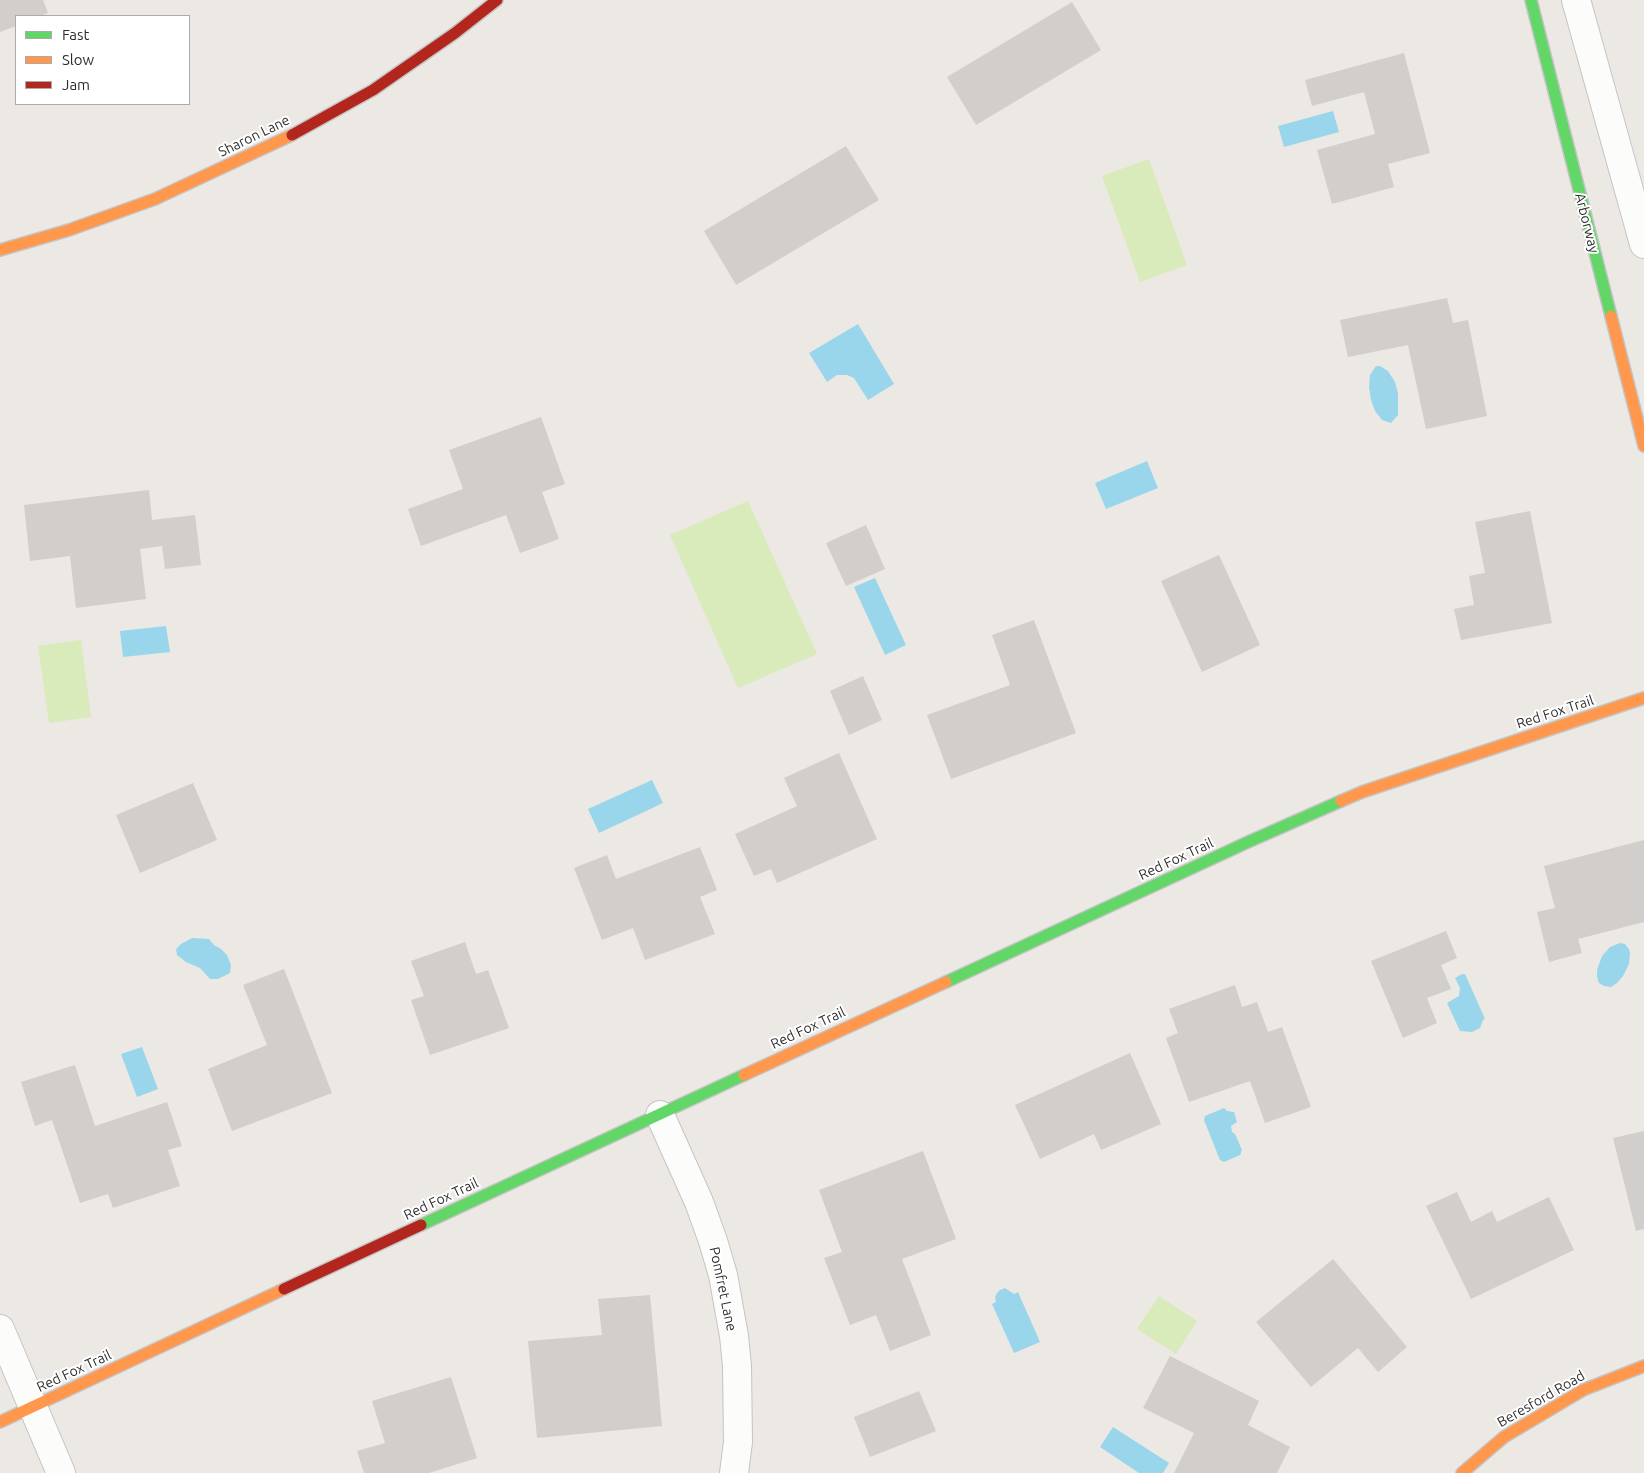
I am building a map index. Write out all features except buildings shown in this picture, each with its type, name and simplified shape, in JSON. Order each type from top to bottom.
[{"type":"street","name":"Sharon Lane","points":[[0,250],[69,230],[155,199],[274,144],[373,90],[455,33],[498,0]]},
{"type":"street","name":"Arborway","points":[[1531,0],[1644,446]]},
{"type":"street","points":[[1576,0],[1644,244]]},
{"type":"street","name":"Red Fox Trail","points":[[0,1422],[335,1264],[1248,842],[1362,792],[1644,698]]},
{"type":"street","name":"Pomfret Lane","points":[[660,1115],[699,1202],[723,1275],[734,1336],[737,1366],[738,1442],[734,1473]]},
{"type":"street","points":[[0,1329],[61,1473]]},
{"type":"street","name":"Beresford Road","points":[[1462,1473],[1504,1437],[1584,1390],[1644,1366]]},
{"type":"green space","points":[[1149,159],[1187,265],[1140,282],[1102,176]]},
{"type":"green space","points":[[748,501],[817,654],[738,688],[670,535]]},
{"type":"green space","points":[[81,640],[91,717],[49,723],[38,646]]},
{"type":"green space","points":[[1159,1296],[1197,1321],[1176,1354],[1137,1329]]},
{"type":"water","points":[[1333,111],[1339,132],[1284,147],[1278,126]]},
{"type":"water","points":[[858,324],[894,384],[868,400],[854,378],[847,375],[837,375],[827,382],[809,353]]},
{"type":"water","points":[[1376,366],[1380,366],[1388,371],[1395,382],[1398,393],[1398,415],[1391,423],[1382,420],[1375,411],[1371,400],[1370,375]]},
{"type":"water","points":[[1147,461],[1158,488],[1106,509],[1095,483]]},
{"type":"water","points":[[875,578],[906,645],[885,655],[854,587]]},
{"type":"water","points":[[166,626],[170,652],[123,657],[120,631]]},
{"type":"water","points":[[652,780],[663,803],[599,833],[588,809]]},
{"type":"water","points":[[192,938],[209,939],[221,949],[227,955],[231,965],[230,973],[218,979],[210,979],[200,968],[186,962],[177,955],[176,949]]},
{"type":"water","points":[[1620,943],[1625,944],[1629,949],[1629,964],[1617,983],[1611,987],[1604,986],[1599,983],[1597,977],[1597,970],[1602,956],[1610,947]]},
{"type":"water","points":[[1465,974],[1485,1019],[1480,1028],[1472,1032],[1460,1031],[1447,1003],[1459,996],[1460,988],[1455,978]]},
{"type":"water","points":[[142,1047],[158,1089],[137,1097],[121,1054]]},
{"type":"water","points":[[1224,1108],[1227,1111],[1234,1112],[1237,1122],[1231,1126],[1232,1132],[1235,1134],[1242,1150],[1240,1155],[1224,1162],[1220,1160],[1204,1120],[1205,1116]]},
{"type":"water","points":[[1005,1288],[1014,1294],[1018,1292],[1040,1342],[1014,1353],[992,1304],[996,1302],[995,1297],[997,1293]]},
{"type":"water","points":[[1113,1427],[1169,1463],[1163,1473],[1139,1473],[1100,1447]]},
{"type":"traffic: fast","points":[[1531,0],[1611,316]]},
{"type":"traffic: fast","points":[[946,982],[1341,801]]},
{"type":"traffic: fast","points":[[421,1225],[744,1075]]},
{"type":"traffic: slow","points":[[0,250],[69,230],[155,199],[292,135]]},
{"type":"traffic: slow","points":[[1611,316],[1644,446]]},
{"type":"traffic: slow","points":[[1341,801],[1362,792],[1644,698]]},
{"type":"traffic: slow","points":[[744,1075],[946,982]]},
{"type":"traffic: slow","points":[[0,1422],[284,1289]]},
{"type":"traffic: slow","points":[[1462,1473],[1504,1437],[1583,1390],[1644,1366]]},
{"type":"traffic: jam","points":[[292,135],[373,90],[455,33],[497,0]]},
{"type":"traffic: jam","points":[[284,1289],[421,1225]]}]
